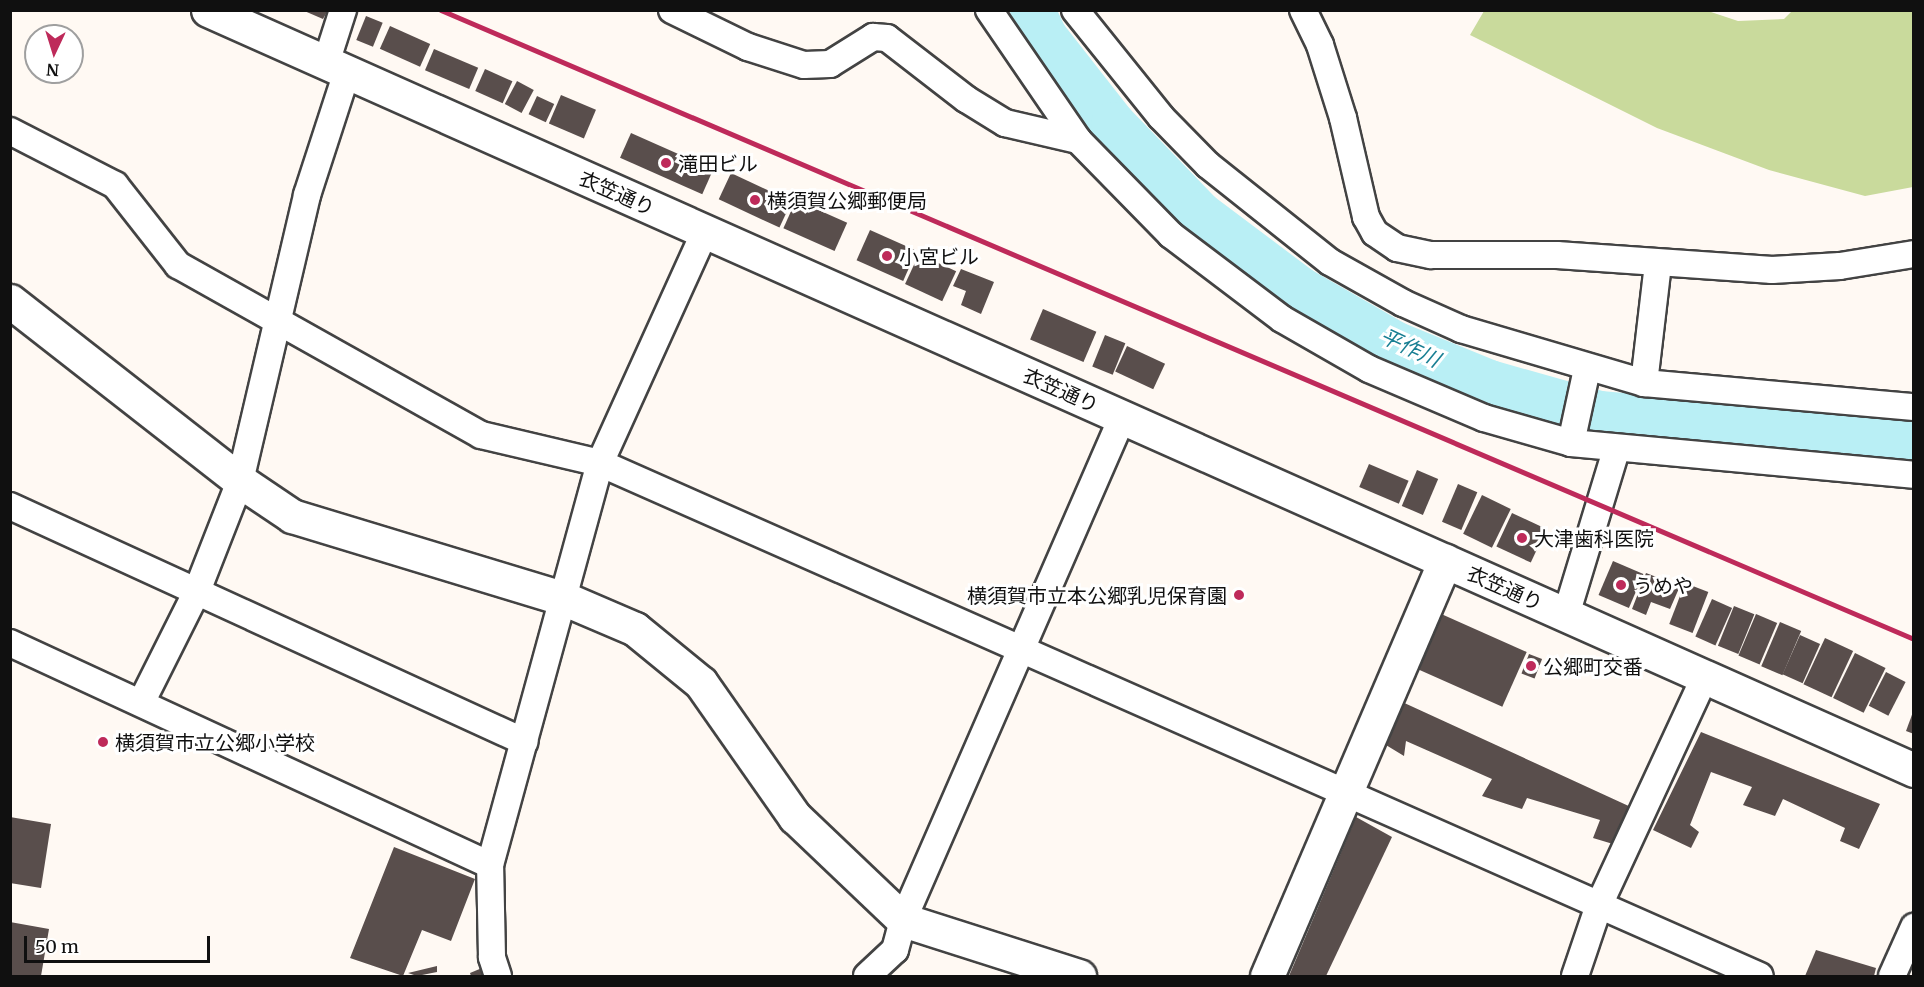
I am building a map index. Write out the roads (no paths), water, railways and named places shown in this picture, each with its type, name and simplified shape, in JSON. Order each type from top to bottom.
[{"type":"street","name":"衣笠通り","points":[[208,10],[1914,770]]},
{"type":"street","points":[[141,704],[196,591],[240,481],[337,68],[343,10]]},
{"type":"street","points":[[672,10],[748,47],[804,64],[830,64],[873,37],[887,38],[966,99],[1005,123],[1078,140]]},
{"type":"street","points":[[989,10],[1078,140],[1171,235],[1323,345],[1446,403],[1529,434],[1616,450],[1914,475]]},
{"type":"street","points":[[1075,10],[1161,117],[1208,165],[1330,262],[1403,303],[1461,329],[1532,348],[1586,372],[1644,383],[1914,407]]},
{"type":"street","points":[[1303,10],[1320,45],[1343,118],[1366,217],[1375,233],[1396,248],[1431,255],[1557,255],[1772,270],[1840,266],[1914,254]]},
{"type":"street","points":[[10,131],[115,185],[178,265],[481,435],[600,463],[1760,976]]},
{"type":"street","points":[[498,976],[492,957],[490,865],[565,599],[600,463],[705,232]]},
{"type":"street","points":[[1644,383],[1658,263]]},
{"type":"street","points":[[10,301],[240,481],[292,516],[565,599],[635,629],[701,683],[795,816],[903,920],[1074,976]]},
{"type":"street","points":[[1571,440],[1586,372]]},
{"type":"street","points":[[867,976],[895,950],[903,920],[1122,418]]},
{"type":"street","points":[[1566,615],[1616,450]]},
{"type":"street","points":[[10,506],[525,742]]},
{"type":"street","points":[[1267,976],[1445,561]]},
{"type":"street","points":[[10,643],[490,865]]},
{"type":"street","points":[[1575,976],[1599,905],[1705,677]]},
{"type":"street","points":[[1892,976],[1911,939]]},
{"type":"waterway","name":"平作川","points":[[1032,10],[1044,36],[1113,124],[1200,214],[1300,289],[1394,343],[1489,382],[1599,413],[1914,440]]},
{"type":"railway","points":[[441,10],[1914,639]]},
{"type":"place","name":"滝田ビル","points":[[666,163]]},
{"type":"place","name":"横須賀公郷郵便局","points":[[755,200]]},
{"type":"place","name":"小宮ビル","points":[[887,256]]},
{"type":"place","name":"大津歯科医院","points":[[1522,538]]},
{"type":"place","name":"うめや","points":[[1621,585]]},
{"type":"place","name":"横須賀市立本公郷乳児保育園","points":[[1239,595]]},
{"type":"place","name":"公郷町交番","points":[[1531,666]]},
{"type":"place","name":"横須賀市立公郷小学校","points":[[103,742]]}]
